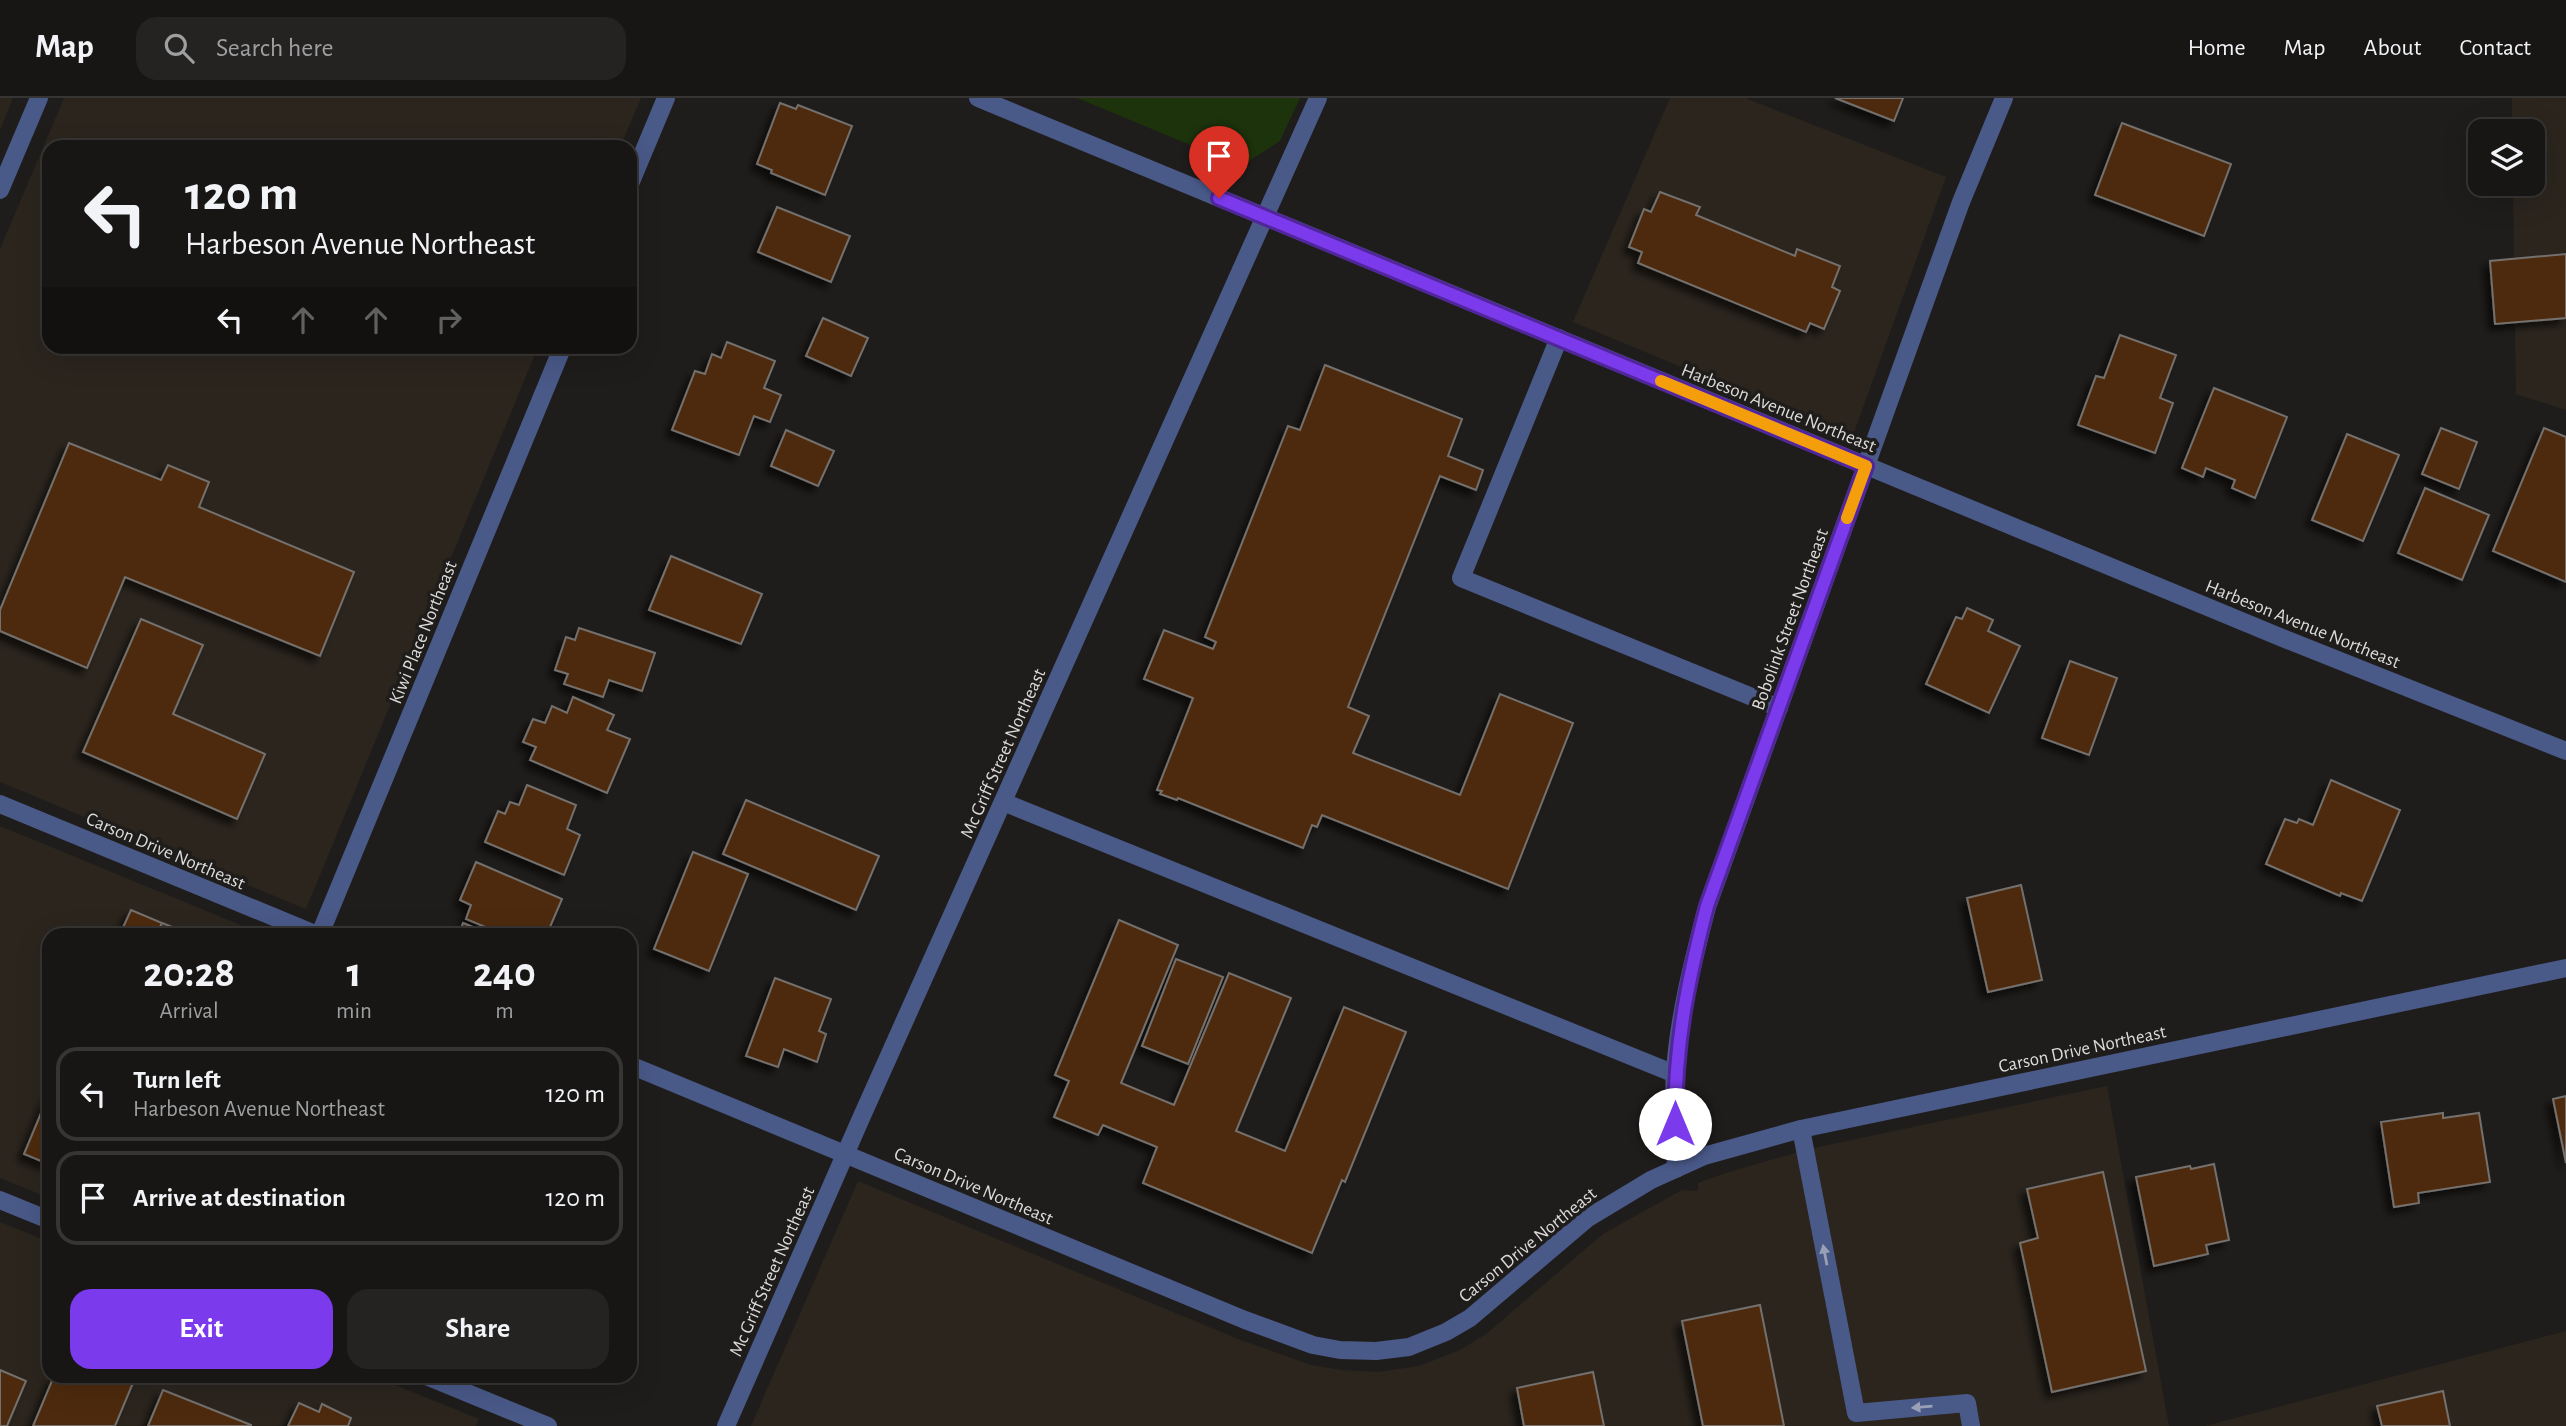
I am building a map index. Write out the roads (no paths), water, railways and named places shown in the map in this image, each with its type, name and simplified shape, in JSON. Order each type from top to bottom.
[{"type":"street","points":[[0,190],[39,98]]},
{"type":"street","points":[[637,167],[666,98]]},
{"type":"street","name":"Harbeson Avenue Northeast","points":[[978,98],[2280,637],[2566,751]]},
{"type":"street","name":"Mc Griff Street Northeast","points":[[726,1426],[1318,98]]},
{"type":"street","name":"Bobolink Street Northeast","points":[[1675,1169],[1675,1074],[1689,974],[1707,906],[1961,202],[2004,98]]},
{"type":"street","points":[[1559,338],[1461,578],[1779,708]]},
{"type":"street","name":"Kiwi Place Northeast","points":[[320,928],[560,354]]},
{"type":"street","points":[[1003,802],[1675,1074]]},
{"type":"street","name":"Carson Drive Northeast","points":[[0,804],[303,928]]},
{"type":"street","name":"Carson Drive Northeast","points":[[637,1068],[1245,1320],[1313,1345],[1340,1350],[1376,1351],[1409,1347],[1446,1332],[1470,1318],[1588,1218],[1651,1180],[1704,1157],[1801,1129],[2566,968]]},
{"type":"street","points":[[1801,1129],[1856,1413],[1967,1403],[1971,1426]]},
{"type":"street","points":[[0,1200],[42,1217]]},
{"type":"street","points":[[442,1383],[548,1426]]}]
